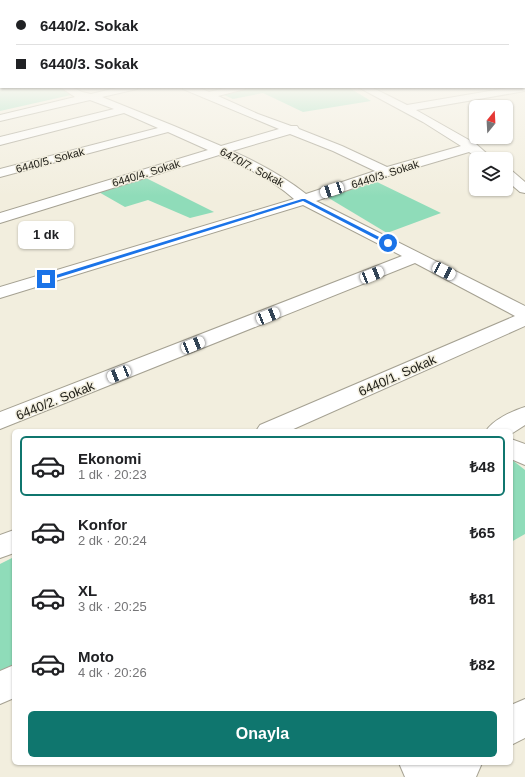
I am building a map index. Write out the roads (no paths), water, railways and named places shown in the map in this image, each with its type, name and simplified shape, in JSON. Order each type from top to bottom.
[{"type":"street","points":[[0,141],[72,123]]},
{"type":"street","name":"6470/7. Sokak","points":[[158,123],[251,164],[284,183],[304,200]]},
{"type":"street","points":[[276,123],[348,153],[386,172]]},
{"type":"street","points":[[432,123],[478,152]]},
{"type":"street","name":"6440/5. Sokak","points":[[0,173],[170,128]]},
{"type":"street","name":"6440/4. Sokak","points":[[0,218],[293,129]]},
{"type":"street","name":"6440/3. Sokak","points":[[0,293],[304,200],[386,172],[472,147]]},
{"type":"street","points":[[513,179],[525,188]]},
{"type":"street","points":[[304,200],[525,314]]},
{"type":"street","name":"6440/2. Sokak","points":[[0,421],[416,257]]},
{"type":"street","name":"6440/1. Sokak","points":[[273,429],[525,319]]},
{"type":"street","points":[[502,429],[525,416]]},
{"type":"street","points":[[513,448],[525,456]]},
{"type":"street","points":[[0,547],[12,542]]},
{"type":"street","points":[[0,688],[12,682]]},
{"type":"street","points":[[513,725],[525,716]]},
{"type":"street","points":[[418,765],[427,777]]},
{"type":"street","points":[[446,777],[461,765]]}]
